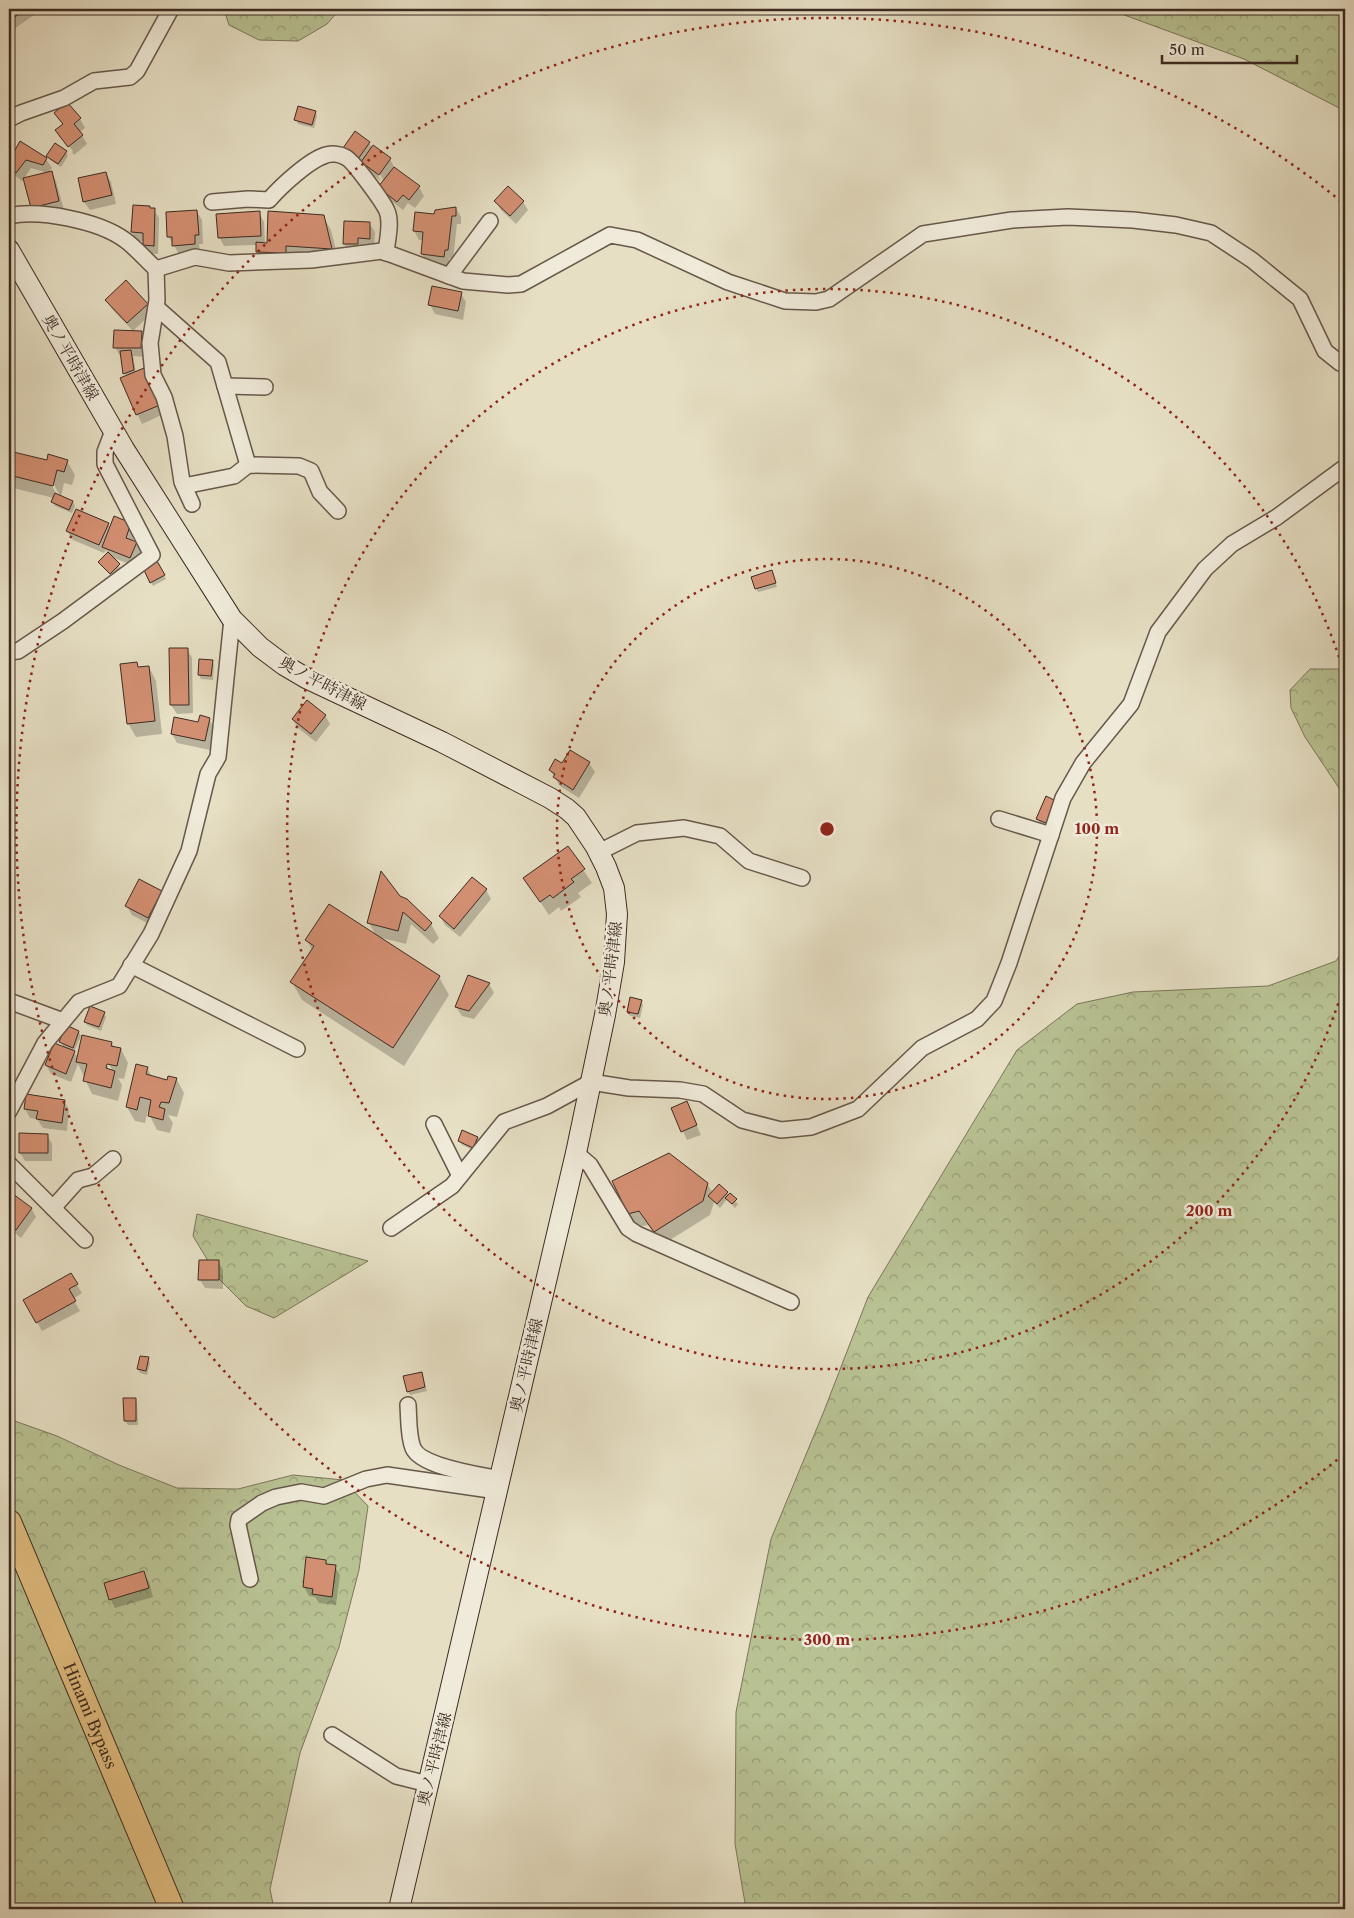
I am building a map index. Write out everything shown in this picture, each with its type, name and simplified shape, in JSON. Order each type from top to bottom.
[{"type":"highway","name":"Hinami Bypass","points":[[9,1522],[172,1909]]},
{"type":"main road","name":"奥ノ平時津線","points":[[9,250],[113,431],[232,619],[260,647],[284,665],[306,678],[442,742],[550,798],[567,809],[585,829],[599,852],[614,888],[617,914],[612,971],[591,1082],[399,1909]]},
{"type":"street","points":[[9,118],[64,98],[94,81],[130,77],[137,71],[171,9]]},
{"type":"street","points":[[212,202],[248,199],[269,200],[282,185],[326,155],[338,154],[346,157],[355,166],[387,211],[389,221],[386,253]]},
{"type":"street","points":[[9,216],[16,214],[53,216],[90,223],[108,230],[125,240],[156,269],[156,306],[150,343],[153,375],[164,397],[175,436],[184,486],[192,504]]},
{"type":"street","points":[[156,269],[195,257],[229,263],[311,260],[382,251],[463,281],[508,285],[521,284],[610,235],[637,240],[719,278],[785,301],[816,302],[829,299],[922,234],[1012,220],[1068,217],[1132,220],[1176,225],[1211,233],[1252,260],[1300,299],[1325,351],[1340,364],[1345,365]]},
{"type":"street","points":[[449,276],[490,221]]},
{"type":"street","points":[[156,306],[218,362],[248,465]]},
{"type":"street","points":[[225,386],[265,387]]},
{"type":"street","points":[[9,652],[18,650],[62,621],[152,555],[106,464],[105,452],[113,431]]},
{"type":"street","points":[[184,486],[234,476],[248,465],[299,466],[311,471],[320,492],[338,511]]},
{"type":"street","points":[[391,1228],[452,1186],[504,1122],[547,1106],[591,1082],[629,1088],[680,1090],[703,1094],[742,1120],[781,1130],[811,1127],[858,1109],[922,1048],[977,1019],[994,1000],[1025,917],[1063,798],[1083,763],[1131,704],[1158,632],[1205,569],[1232,544],[1277,517],[1345,468]]},
{"type":"street","points":[[9,1108],[45,1043],[79,1002],[119,986],[151,934],[189,851],[208,774],[218,757],[232,619]]},
{"type":"street","points":[[999,819],[1051,835]]},
{"type":"street","points":[[599,852],[637,833],[684,828],[720,836],[749,861],[802,878]]},
{"type":"street","points":[[132,965],[297,1049]]},
{"type":"street","points":[[9,1001],[63,1022]]},
{"type":"street","points":[[434,1124],[460,1176]]},
{"type":"street","points":[[576,1152],[590,1165],[628,1228],[637,1234],[791,1302]]},
{"type":"street","points":[[53,1208],[78,1180],[93,1176],[113,1159]]},
{"type":"street","points":[[9,1164],[85,1240]]},
{"type":"street","points":[[408,1405],[413,1450],[424,1460],[498,1485]]},
{"type":"street","points":[[250,1579],[238,1525],[239,1519],[262,1503],[276,1497],[301,1492],[324,1496],[366,1479],[387,1475],[498,1485]]},
{"type":"street","points":[[332,1735],[396,1776],[428,1784]]},
{"type":"green space","points":[[224,9],[340,9],[327,24],[298,41],[259,40],[229,25]]},
{"type":"green space","points":[[497,9],[567,9],[547,15],[504,12]]},
{"type":"green space","points":[[1108,9],[1345,9],[1345,111],[1244,59]]},
{"type":"green space","points":[[1310,669],[1345,669],[1345,797],[1305,737],[1291,708],[1290,690]]},
{"type":"green space","points":[[1345,947],[1345,1909],[746,1909],[735,1844],[736,1712],[771,1539],[824,1411],[868,1297],[1017,1050],[1077,1004],[1133,992],[1268,986],[1336,961]]},
{"type":"green space","points":[[197,1214],[368,1261],[274,1318],[246,1306],[219,1279],[193,1236]]},
{"type":"green space","points":[[9,1419],[57,1436],[119,1465],[177,1488],[238,1489],[293,1475],[343,1480],[368,1506],[359,1570],[339,1647],[300,1753],[270,1889],[274,1909],[9,1909]]},
{"type":"building","points":[[9,9],[26,9],[9,21]]},
{"type":"building","points":[[67,102],[81,118],[74,124],[83,135],[68,147],[55,130],[63,124],[54,113]]},
{"type":"building","points":[[298,106],[316,111],[312,125],[294,120]]},
{"type":"building","points":[[355,131],[370,142],[358,159],[343,148]]},
{"type":"building","points":[[20,141],[47,158],[43,165],[26,160],[16,173],[9,167],[9,145],[15,150]]},
{"type":"building","points":[[55,143],[67,151],[58,164],[46,156]]},
{"type":"building","points":[[373,145],[391,158],[379,175],[361,162]]},
{"type":"building","points":[[394,167],[420,186],[409,200],[403,195],[397,202],[378,187]]},
{"type":"building","points":[[52,171],[59,201],[31,208],[23,178]]},
{"type":"building","points":[[106,172],[112,195],[83,202],[78,178]]},
{"type":"building","points":[[508,186],[524,201],[510,216],[494,201]]},
{"type":"building","points":[[133,205],[155,208],[154,246],[143,245],[143,233],[131,232]]},
{"type":"building","points":[[456,207],[456,216],[452,216],[448,250],[445,250],[444,257],[421,254],[423,232],[413,231],[415,212],[434,214],[435,210]]},
{"type":"building","points":[[197,210],[199,235],[195,235],[195,244],[172,246],[172,237],[167,237],[166,212]]},
{"type":"building","points":[[260,211],[261,236],[218,238],[216,214]]},
{"type":"building","points":[[268,211],[324,215],[332,249],[286,246],[286,253],[256,252],[256,242],[267,243]]},
{"type":"building","points":[[344,221],[370,222],[370,239],[358,238],[358,244],[343,244]]},
{"type":"building","points":[[126,280],[148,304],[127,323],[105,300]]},
{"type":"building","points":[[432,286],[462,292],[458,311],[428,305]]},
{"type":"building","points":[[114,330],[142,331],[141,348],[113,348]]},
{"type":"building","points":[[131,350],[134,370],[123,374],[120,351]]},
{"type":"building","points":[[144,368],[160,405],[136,415],[120,378]]},
{"type":"building","points":[[9,451],[47,460],[48,454],[68,460],[64,472],[57,470],[53,486],[9,475]]},
{"type":"building","points":[[55,493],[73,501],[69,510],[51,502]]},
{"type":"building","points":[[76,509],[109,523],[99,545],[66,531]]},
{"type":"building","points":[[114,516],[131,523],[126,538],[137,542],[130,558],[102,547]]},
{"type":"building","points":[[108,552],[120,564],[110,574],[98,562]]},
{"type":"building","points":[[157,561],[165,575],[150,583],[143,568]]},
{"type":"building","points":[[772,570],[776,583],[755,589],[751,577]]},
{"type":"building","points":[[169,648],[188,648],[189,705],[170,705]]},
{"type":"building","points":[[199,659],[213,660],[211,676],[198,675]]},
{"type":"building","points":[[137,662],[138,667],[149,666],[155,721],[127,724],[120,664]]},
{"type":"building","points":[[307,700],[326,715],[311,734],[292,719]]},
{"type":"building","points":[[200,715],[210,718],[205,741],[171,734],[174,717],[198,722]]},
{"type":"building","points":[[570,750],[590,762],[573,790],[553,777],[555,774],[549,770],[555,759],[562,763]]},
{"type":"building","points":[[1046,796],[1056,801],[1046,823],[1036,819]]},
{"type":"building","points":[[568,846],[585,869],[571,879],[574,882],[553,898],[550,895],[540,902],[523,878]]},
{"type":"building","points":[[381,871],[400,896],[407,899],[432,923],[425,931],[403,912],[398,931],[367,923]]},
{"type":"building","points":[[472,877],[487,889],[454,929],[439,916]]},
{"type":"building","points":[[139,879],[162,891],[148,918],[125,906]]},
{"type":"building","points":[[329,904],[440,976],[393,1048],[290,982],[314,946],[305,940]]},
{"type":"building","points":[[468,975],[490,983],[469,1011],[455,1007]]},
{"type":"building","points":[[630,997],[642,1000],[638,1014],[627,1012]]},
{"type":"building","points":[[90,1006],[105,1012],[99,1027],[84,1022]]},
{"type":"building","points":[[66,1025],[79,1031],[73,1048],[59,1042]]},
{"type":"building","points":[[82,1035],[112,1042],[111,1046],[121,1048],[117,1066],[107,1064],[106,1068],[115,1071],[111,1088],[83,1081],[87,1064],[76,1062]]},
{"type":"building","points":[[54,1043],[75,1051],[66,1074],[45,1065]]},
{"type":"building","points":[[136,1064],[148,1067],[146,1074],[167,1080],[168,1076],[177,1078],[169,1103],[161,1102],[159,1107],[165,1109],[163,1120],[148,1116],[151,1100],[140,1097],[137,1110],[126,1107]]},
{"type":"building","points":[[26,1094],[65,1100],[62,1123],[36,1119],[38,1111],[24,1109]]},
{"type":"building","points":[[687,1101],[697,1125],[681,1132],[671,1108]]},
{"type":"building","points":[[462,1130],[478,1137],[473,1148],[458,1141]]},
{"type":"building","points":[[19,1133],[48,1134],[48,1153],[19,1153]]},
{"type":"building","points":[[669,1153],[708,1183],[703,1201],[654,1232],[639,1211],[628,1214],[612,1181]]},
{"type":"building","points":[[719,1184],[728,1192],[717,1204],[708,1196]]},
{"type":"building","points":[[9,1191],[32,1208],[16,1230],[9,1224]]},
{"type":"building","points":[[730,1193],[737,1199],[732,1204],[725,1198]]},
{"type":"building","points":[[199,1260],[219,1260],[219,1280],[198,1280]]},
{"type":"building","points":[[71,1273],[78,1284],[69,1289],[76,1301],[36,1323],[23,1300]]},
{"type":"building","points":[[140,1356],[149,1357],[146,1371],[137,1369]]},
{"type":"building","points":[[422,1372],[425,1387],[407,1392],[403,1376]]},
{"type":"building","points":[[123,1398],[136,1398],[136,1421],[124,1421]]},
{"type":"building","points":[[306,1557],[326,1560],[326,1564],[336,1565],[332,1597],[312,1594],[313,1589],[303,1587]]},
{"type":"building","points":[[144,1571],[149,1588],[109,1600],[104,1583]]}]
